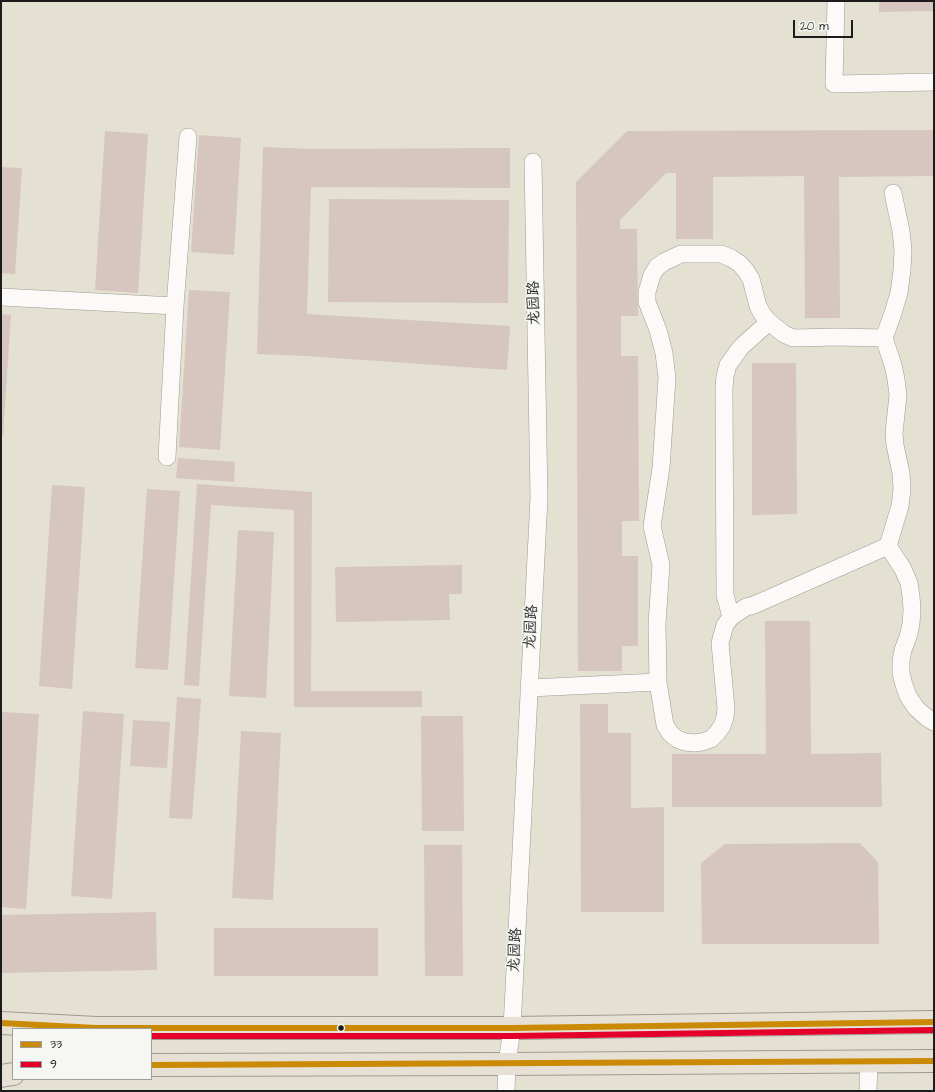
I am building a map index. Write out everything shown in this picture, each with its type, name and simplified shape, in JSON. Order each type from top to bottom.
[{"type":"main road","points":[[1,1023],[87,1028],[512,1028],[934,1022]]},
{"type":"main road","points":[[1,1035],[12,1034]]},
{"type":"main road","points":[[1,1061],[12,1062]]},
{"type":"main road","points":[[152,1065],[934,1061]]},
{"type":"main road","points":[[1,1076],[12,1074]]},
{"type":"street","points":[[836,1],[834,84],[934,82]]},
{"type":"street","points":[[167,457],[188,137]]},
{"type":"street","name":"龙园路","points":[[506,1091],[507,1064],[512,1028],[539,498],[533,162]]},
{"type":"street","points":[[893,193],[901,231],[903,250],[902,270],[899,293],[884,338],[893,365],[898,395],[894,433],[901,473],[902,489],[900,506],[888,546],[903,570],[909,583],[912,596],[911,624],[901,662],[901,673],[904,685],[908,696],[916,708],[934,722]]},
{"type":"street","points":[[884,338],[838,336],[792,338],[784,334],[769,322],[758,306],[754,287],[746,271],[740,264],[721,254],[686,254],[672,257],[657,268],[648,284],[647,302],[658,330],[664,354],[667,378],[661,468],[652,526],[661,565],[657,624],[658,682],[665,725],[670,733],[677,739],[694,744],[711,739],[722,726],[726,708],[720,643],[726,625],[731,617],[746,607],[754,605],[888,546]]},
{"type":"street","points":[[1,297],[176,306]]},
{"type":"street","points":[[731,617],[725,595],[725,376],[728,365],[741,347],[769,322]]},
{"type":"street","points":[[529,688],[658,682]]},
{"type":"street","points":[[868,1091],[869,1061]]},
{"type":"building","points":[[879,1],[934,1],[934,11],[879,12]]},
{"type":"building","points":[[934,130],[934,176],[839,177],[840,318],[805,318],[804,176],[713,177],[713,239],[676,239],[676,173],[666,173],[620,220],[620,229],[637,229],[638,316],[621,316],[621,356],[638,356],[639,521],[622,521],[622,556],[638,556],[638,646],[622,646],[622,671],[578,671],[576,182],[627,131]]},
{"type":"building","points":[[105,131],[148,134],[138,293],[95,290]]},
{"type":"building","points":[[199,135],[241,138],[234,255],[191,252]]},
{"type":"building","points":[[263,147],[312,149],[510,148],[510,188],[311,187],[307,314],[510,326],[507,370],[257,354]]},
{"type":"building","points":[[1,167],[22,168],[15,274],[1,273]]},
{"type":"building","points":[[329,199],[509,200],[508,303],[328,302]]},
{"type":"building","points":[[189,290],[230,292],[220,450],[179,447]]},
{"type":"building","points":[[1,314],[11,315],[3,436],[1,435]]},
{"type":"building","points":[[752,363],[796,363],[797,514],[752,515]]},
{"type":"building","points":[[178,458],[235,462],[234,482],[176,478]]},
{"type":"building","points":[[197,484],[312,492],[311,691],[422,691],[422,707],[294,707],[294,510],[211,505],[199,686],[184,685]]},
{"type":"building","points":[[52,485],[85,487],[72,689],[39,686]]},
{"type":"building","points":[[147,489],[180,491],[168,670],[135,668]]},
{"type":"building","points":[[238,530],[274,532],[266,698],[229,696]]},
{"type":"building","points":[[462,565],[462,594],[449,594],[450,620],[336,622],[335,567]]},
{"type":"building","points":[[765,621],[810,621],[811,754],[881,753],[882,807],[672,807],[672,754],[766,754]]},
{"type":"building","points":[[177,697],[201,699],[192,819],[169,818]]},
{"type":"building","points":[[580,704],[608,704],[608,733],[631,733],[631,808],[664,807],[664,912],[581,912]]},
{"type":"building","points":[[83,711],[124,714],[112,899],[71,896]]},
{"type":"building","points":[[1,712],[39,714],[26,909],[1,907]]},
{"type":"building","points":[[421,716],[463,716],[464,831],[422,831]]},
{"type":"building","points":[[133,720],[170,722],[167,768],[130,766]]},
{"type":"building","points":[[241,731],[281,733],[273,900],[232,898]]},
{"type":"building","points":[[860,843],[878,862],[879,944],[702,944],[701,863],[725,844]]},
{"type":"building","points":[[424,845],[462,845],[463,976],[425,976]]},
{"type":"building","points":[[156,912],[157,970],[1,973],[1,915]]},
{"type":"building","points":[[214,928],[378,928],[378,976],[214,976]]},
{"type":"transit line","name":"33","points":[[1,1023],[96,1028],[512,1028],[934,1022]]},
{"type":"transit line","name":"9","points":[[152,1036],[512,1036],[934,1030]]},
{"type":"transit line","name":"33","points":[[152,1065],[934,1061]]}]
